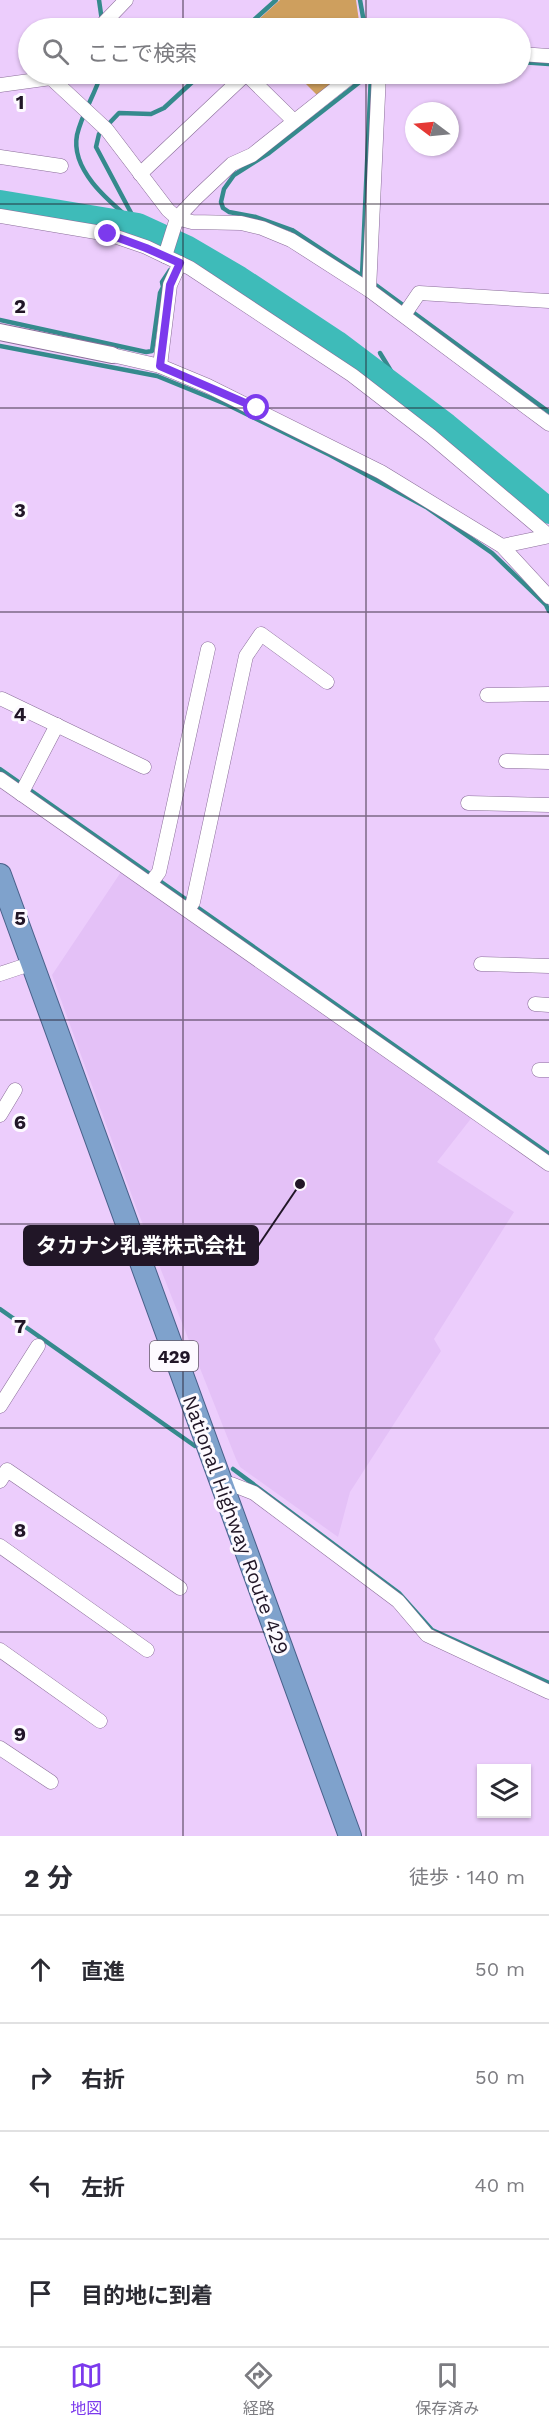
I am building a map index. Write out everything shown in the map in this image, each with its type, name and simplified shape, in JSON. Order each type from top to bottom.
[{"type":"highway","name":"National Highway Route 429","points":[[0,875],[350,1836]]},
{"type":"street","points":[[108,16],[126,0]]},
{"type":"street","points":[[531,55],[549,56]]},
{"type":"street","points":[[0,85],[18,82]]},
{"type":"street","points":[[60,84],[104,128],[176,222]]},
{"type":"street","points":[[140,174],[235,84]]},
{"type":"street","points":[[256,84],[294,121]]},
{"type":"street","points":[[160,366],[176,222],[232,164],[252,154],[341,84]]},
{"type":"street","points":[[370,284],[379,84]]},
{"type":"street","points":[[0,156],[61,166]]},
{"type":"street","points":[[0,216],[108,234],[172,258],[352,375],[431,436],[549,536]]},
{"type":"street","points":[[176,222],[241,224],[262,228],[291,240],[370,284],[407,310],[549,424]]},
{"type":"street","points":[[407,310],[419,293],[549,301]]},
{"type":"street","points":[[0,332],[160,366],[257,408],[424,497],[502,546],[549,597]]},
{"type":"street","points":[[502,546],[549,536]]},
{"type":"street","points":[[191,906],[246,656],[261,634],[327,682]]},
{"type":"street","points":[[153,880],[208,649]]},
{"type":"street","points":[[487,695],[549,694]]},
{"type":"street","points":[[2,699],[144,767]]},
{"type":"street","points":[[24,789],[57,725]]},
{"type":"street","points":[[506,761],[549,762]]},
{"type":"street","points":[[0,779],[24,789],[191,906],[549,1164]]},
{"type":"street","points":[[468,803],[549,804]]},
{"type":"street","points":[[0,974],[33,963]]},
{"type":"street","points":[[481,964],[549,966]]},
{"type":"street","points":[[0,1114],[15,1090]]},
{"type":"street","points":[[0,1406],[38,1346]]},
{"type":"street","points":[[0,1481],[7,1470],[180,1588]]},
{"type":"street","points":[[220,1484],[231,1484],[254,1493],[398,1601],[427,1635],[549,1692]]},
{"type":"street","points":[[0,1546],[147,1650]]},
{"type":"street","points":[[0,1650],[100,1721]]},
{"type":"street","points":[[0,1748],[51,1782]]},
{"type":"shaded area","points":[[280,0],[356,0],[359,18],[260,18]]},
{"type":"shaded area","points":[[306,84],[331,84],[317,95]]},
{"type":"shaded area","points":[[121,872],[473,1116],[437,1162],[514,1212],[434,1339],[441,1351],[350,1492],[338,1537],[240,1467],[136,1207],[52,975]]},
{"type":"waterway","points":[[99,0],[102,18]]},
{"type":"waterway","points":[[256,18],[276,0]]},
{"type":"waterway","points":[[360,0],[363,18]]},
{"type":"waterway","points":[[531,63],[549,64]]},
{"type":"waterway","points":[[97,84],[77,135],[80,161],[86,173],[104,196],[136,224]]},
{"type":"waterway","points":[[138,226],[96,147],[99,134],[119,113],[151,114],[164,108],[190,84]]},
{"type":"waterway","points":[[357,84],[269,153],[234,175],[224,189],[221,202],[223,208],[229,212],[256,217],[292,230],[362,276],[363,279]]},
{"type":"waterway","points":[[366,279],[362,276],[371,84]]},
{"type":"waterway","points":[[0,203],[138,226],[186,248],[239,279],[336,343],[446,426],[549,511]]},
{"type":"waterway","points":[[177,261],[186,248]]},
{"type":"waterway","points":[[0,320],[146,352],[152,351],[162,282],[170,270]]},
{"type":"waterway","points":[[373,283],[549,412]]},
{"type":"waterway","points":[[0,346],[157,376],[228,405],[330,455],[426,507],[492,553],[546,605],[549,611]]},
{"type":"waterway","points":[[380,353],[391,371],[387,382]]},
{"type":"waterway","points":[[0,769],[549,1154]]},
{"type":"waterway","points":[[0,1309],[195,1446]]},
{"type":"waterway","points":[[233,1469],[399,1593],[432,1630],[549,1683]]},
{"type":"place","name":"タカナシ乳業株式会社","points":[[300,1184]]},
{"type":"route","points":[[108,234],[180,263],[170,285],[160,366],[257,408]]}]
